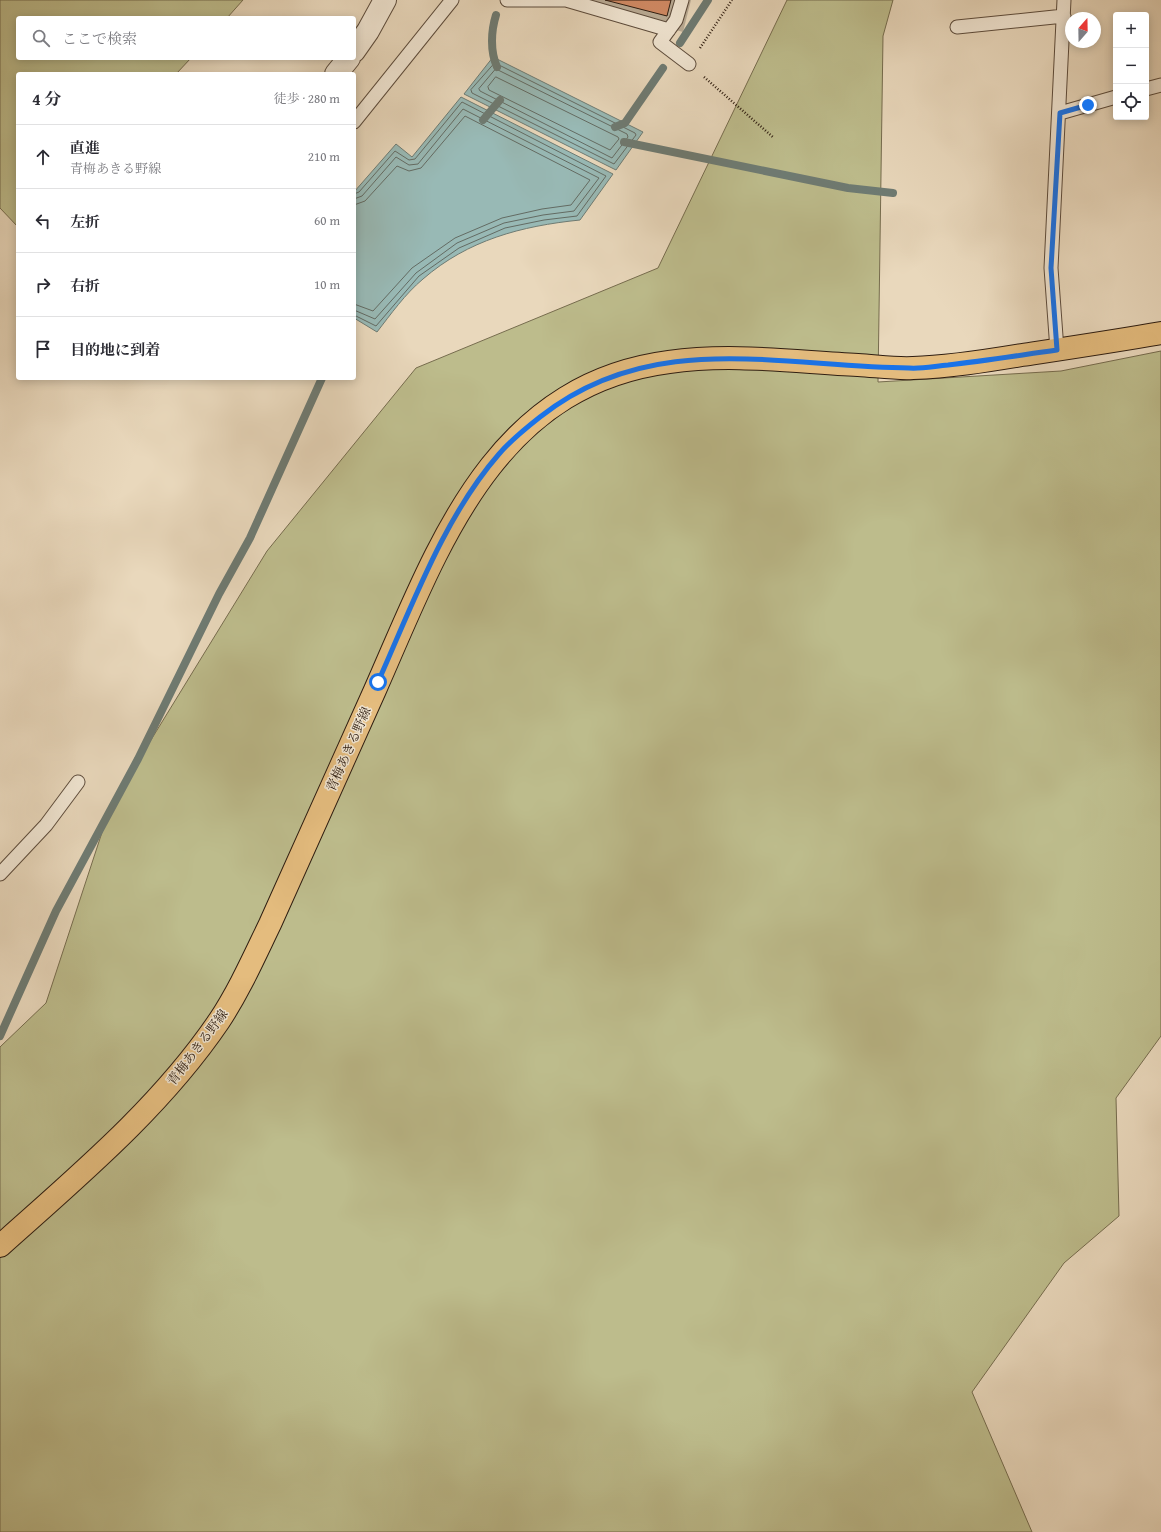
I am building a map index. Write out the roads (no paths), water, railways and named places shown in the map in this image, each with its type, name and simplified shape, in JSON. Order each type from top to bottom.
[{"type":"main road","name":"青梅あきる野線","points":[[0,1246],[101,1154],[169,1084],[219,1021],[250,966],[423,582],[454,519],[500,453],[526,428],[558,403],[593,382],[629,370],[668,362],[733,358],[911,368],[981,362],[1161,334]]},
{"type":"street","points":[[356,48],[368,31],[385,0]]},
{"type":"street","points":[[338,72],[347,60]]},
{"type":"lane","points":[[356,120],[452,0]]},
{"type":"lane","points":[[507,0],[565,0],[669,30]]},
{"type":"lane","points":[[682,0],[676,20],[660,42],[689,64]]},
{"type":"lane","points":[[1057,350],[1051,268],[1060,113],[1064,0]]},
{"type":"lane","points":[[957,27],[1064,16]]},
{"type":"lane","points":[[1149,88],[1161,85]]},
{"type":"lane","points":[[1060,113],[1113,98]]},
{"type":"lane","points":[[0,874],[46,825],[78,782]]},
{"type":"water","points":[[493,57],[643,132],[616,170],[464,94]]},
{"type":"water","points":[[461,97],[613,174],[580,220],[537,226],[516,231],[496,237],[458,254],[423,279],[410,291],[377,332],[356,319],[356,190],[396,144],[412,157]]},
{"type":"waterway","points":[[680,43],[708,0]]},
{"type":"waterway","points":[[496,15],[493,28],[492,48],[497,67]]},
{"type":"waterway","points":[[615,127],[625,123],[663,68]]},
{"type":"waterway","points":[[483,120],[500,100]]},
{"type":"waterway","points":[[624,142],[848,188],[893,193]]},
{"type":"waterway","points":[[0,1036],[56,911],[138,759],[219,594],[250,538],[321,380]]}]
